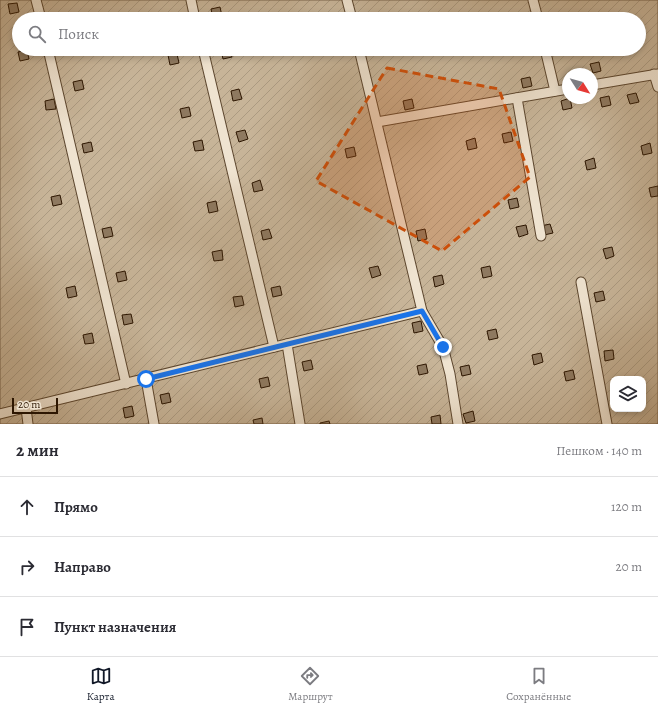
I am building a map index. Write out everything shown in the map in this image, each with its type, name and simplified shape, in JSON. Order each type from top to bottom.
[{"type":"lane","points":[[36,0],[39,12]]},
{"type":"lane","points":[[191,0],[194,12]]},
{"type":"lane","points":[[347,0],[350,12]]},
{"type":"lane","points":[[533,0],[536,12]]},
{"type":"lane","points":[[50,56],[126,384]]},
{"type":"lane","points":[[205,56],[274,347]]},
{"type":"lane","points":[[361,56],[422,311],[443,347],[450,374],[458,424]]},
{"type":"lane","points":[[547,56],[555,91]]},
{"type":"lane","points":[[598,84],[656,74],[658,87]]},
{"type":"lane","points":[[377,122],[562,90]]},
{"type":"lane","points":[[517,98],[542,236]]},
{"type":"lane","points":[[581,282],[607,424]]},
{"type":"lane","points":[[0,414],[422,311]]},
{"type":"lane","points":[[287,344],[300,424]]},
{"type":"lane","points":[[146,379],[154,424]]},
{"type":"lane","points":[[26,408],[28,424]]},
{"type":"highlighted area","points":[[387,68],[499,89],[530,177],[442,251],[316,181]]},
{"type":"shaded area","points":[[0,0],[658,0],[658,424],[0,424]]},
{"type":"building","points":[[17,3],[19,12],[12,12],[10,14],[8,4]]},
{"type":"building","points":[[220,7],[221,12],[212,12],[211,9]]},
{"type":"building","points":[[19,56],[28,56],[29,59],[20,61]]},
{"type":"building","points":[[168,56],[177,56],[179,63],[170,65]]},
{"type":"building","points":[[222,56],[232,56],[232,57],[223,59]]},
{"type":"building","points":[[599,62],[601,71],[598,72],[598,68],[591,68],[590,64]]},
{"type":"building","points":[[530,77],[532,86],[523,88],[521,79]]},
{"type":"building","points":[[82,80],[84,89],[75,91],[73,82]]},
{"type":"building","points":[[239,89],[242,99],[233,101],[231,91]]},
{"type":"building","points":[[636,93],[639,102],[630,104],[627,95]]},
{"type":"building","points":[[609,96],[611,105],[602,107],[600,98]]},
{"type":"building","points":[[54,99],[56,109],[46,110],[45,101]]},
{"type":"building","points":[[412,99],[414,108],[405,110],[403,101]]},
{"type":"building","points":[[561,101],[562,104],[571,104],[572,108],[563,110]]},
{"type":"building","points":[[189,107],[191,116],[182,118],[180,109]]},
{"type":"building","points":[[245,130],[248,139],[239,142],[236,132]]},
{"type":"building","points":[[511,132],[513,141],[504,143],[502,134]]},
{"type":"building","points":[[475,138],[477,148],[468,150],[466,141]]},
{"type":"building","points":[[202,140],[204,150],[195,151],[193,142]]},
{"type":"building","points":[[91,142],[93,151],[84,153],[82,144]]},
{"type":"building","points":[[650,143],[652,153],[643,155],[641,146]]},
{"type":"building","points":[[354,147],[356,156],[347,158],[345,149]]},
{"type":"building","points":[[594,158],[596,168],[587,170],[585,161]]},
{"type":"building","points":[[260,180],[263,190],[254,192],[252,183]]},
{"type":"building","points":[[658,186],[658,196],[651,197],[649,188]]},
{"type":"building","points":[[60,195],[62,204],[53,206],[51,197]]},
{"type":"building","points":[[517,198],[519,207],[510,209],[508,200]]},
{"type":"building","points":[[216,201],[218,211],[209,213],[207,203]]},
{"type":"building","points":[[550,224],[553,233],[544,235],[541,226]]},
{"type":"building","points":[[526,225],[528,234],[519,237],[516,227]]},
{"type":"building","points":[[111,227],[113,236],[104,238],[102,229]]},
{"type":"building","points":[[269,229],[272,238],[263,240],[261,231]]},
{"type":"building","points":[[425,229],[427,239],[418,241],[416,231]]},
{"type":"building","points":[[612,247],[614,256],[606,259],[603,249]]},
{"type":"building","points":[[222,250],[223,260],[214,261],[212,252]]},
{"type":"building","points":[[378,266],[381,275],[372,278],[369,268]]},
{"type":"building","points":[[490,266],[492,276],[483,278],[481,268]]},
{"type":"building","points":[[125,271],[127,280],[118,282],[116,273]]},
{"type":"building","points":[[442,275],[444,284],[435,287],[433,277]]},
{"type":"building","points":[[75,286],[77,296],[68,298],[66,288]]},
{"type":"building","points":[[280,286],[282,295],[273,297],[271,288]]},
{"type":"building","points":[[603,291],[605,300],[596,302],[594,293]]},
{"type":"building","points":[[242,296],[244,305],[235,307],[233,297]]},
{"type":"building","points":[[131,314],[133,323],[124,325],[122,315]]},
{"type":"building","points":[[421,321],[423,331],[414,333],[412,323]]},
{"type":"building","points":[[496,329],[498,338],[489,340],[487,331]]},
{"type":"building","points":[[92,333],[94,343],[85,344],[83,335]]},
{"type":"building","points":[[613,350],[614,359],[605,361],[604,351]]},
{"type":"building","points":[[541,353],[543,362],[534,365],[532,355]]},
{"type":"building","points":[[311,360],[313,369],[304,371],[302,362]]},
{"type":"building","points":[[426,364],[428,373],[419,375],[417,366]]},
{"type":"building","points":[[469,365],[471,374],[462,376],[460,367]]},
{"type":"building","points":[[573,370],[575,379],[566,381],[564,372]]},
{"type":"building","points":[[268,377],[270,386],[261,388],[259,379]]},
{"type":"building","points":[[169,393],[171,402],[162,404],[160,395]]},
{"type":"building","points":[[132,406],[134,416],[125,418],[123,408]]},
{"type":"building","points":[[473,411],[475,421],[466,423],[463,414]]},
{"type":"building","points":[[440,415],[441,424],[432,424],[431,417]]},
{"type":"building","points":[[262,418],[263,424],[254,424],[253,420]]},
{"type":"building","points":[[329,421],[330,424],[320,424],[320,423]]},
{"type":"route","points":[[146,379],[422,311],[443,347]]}]
